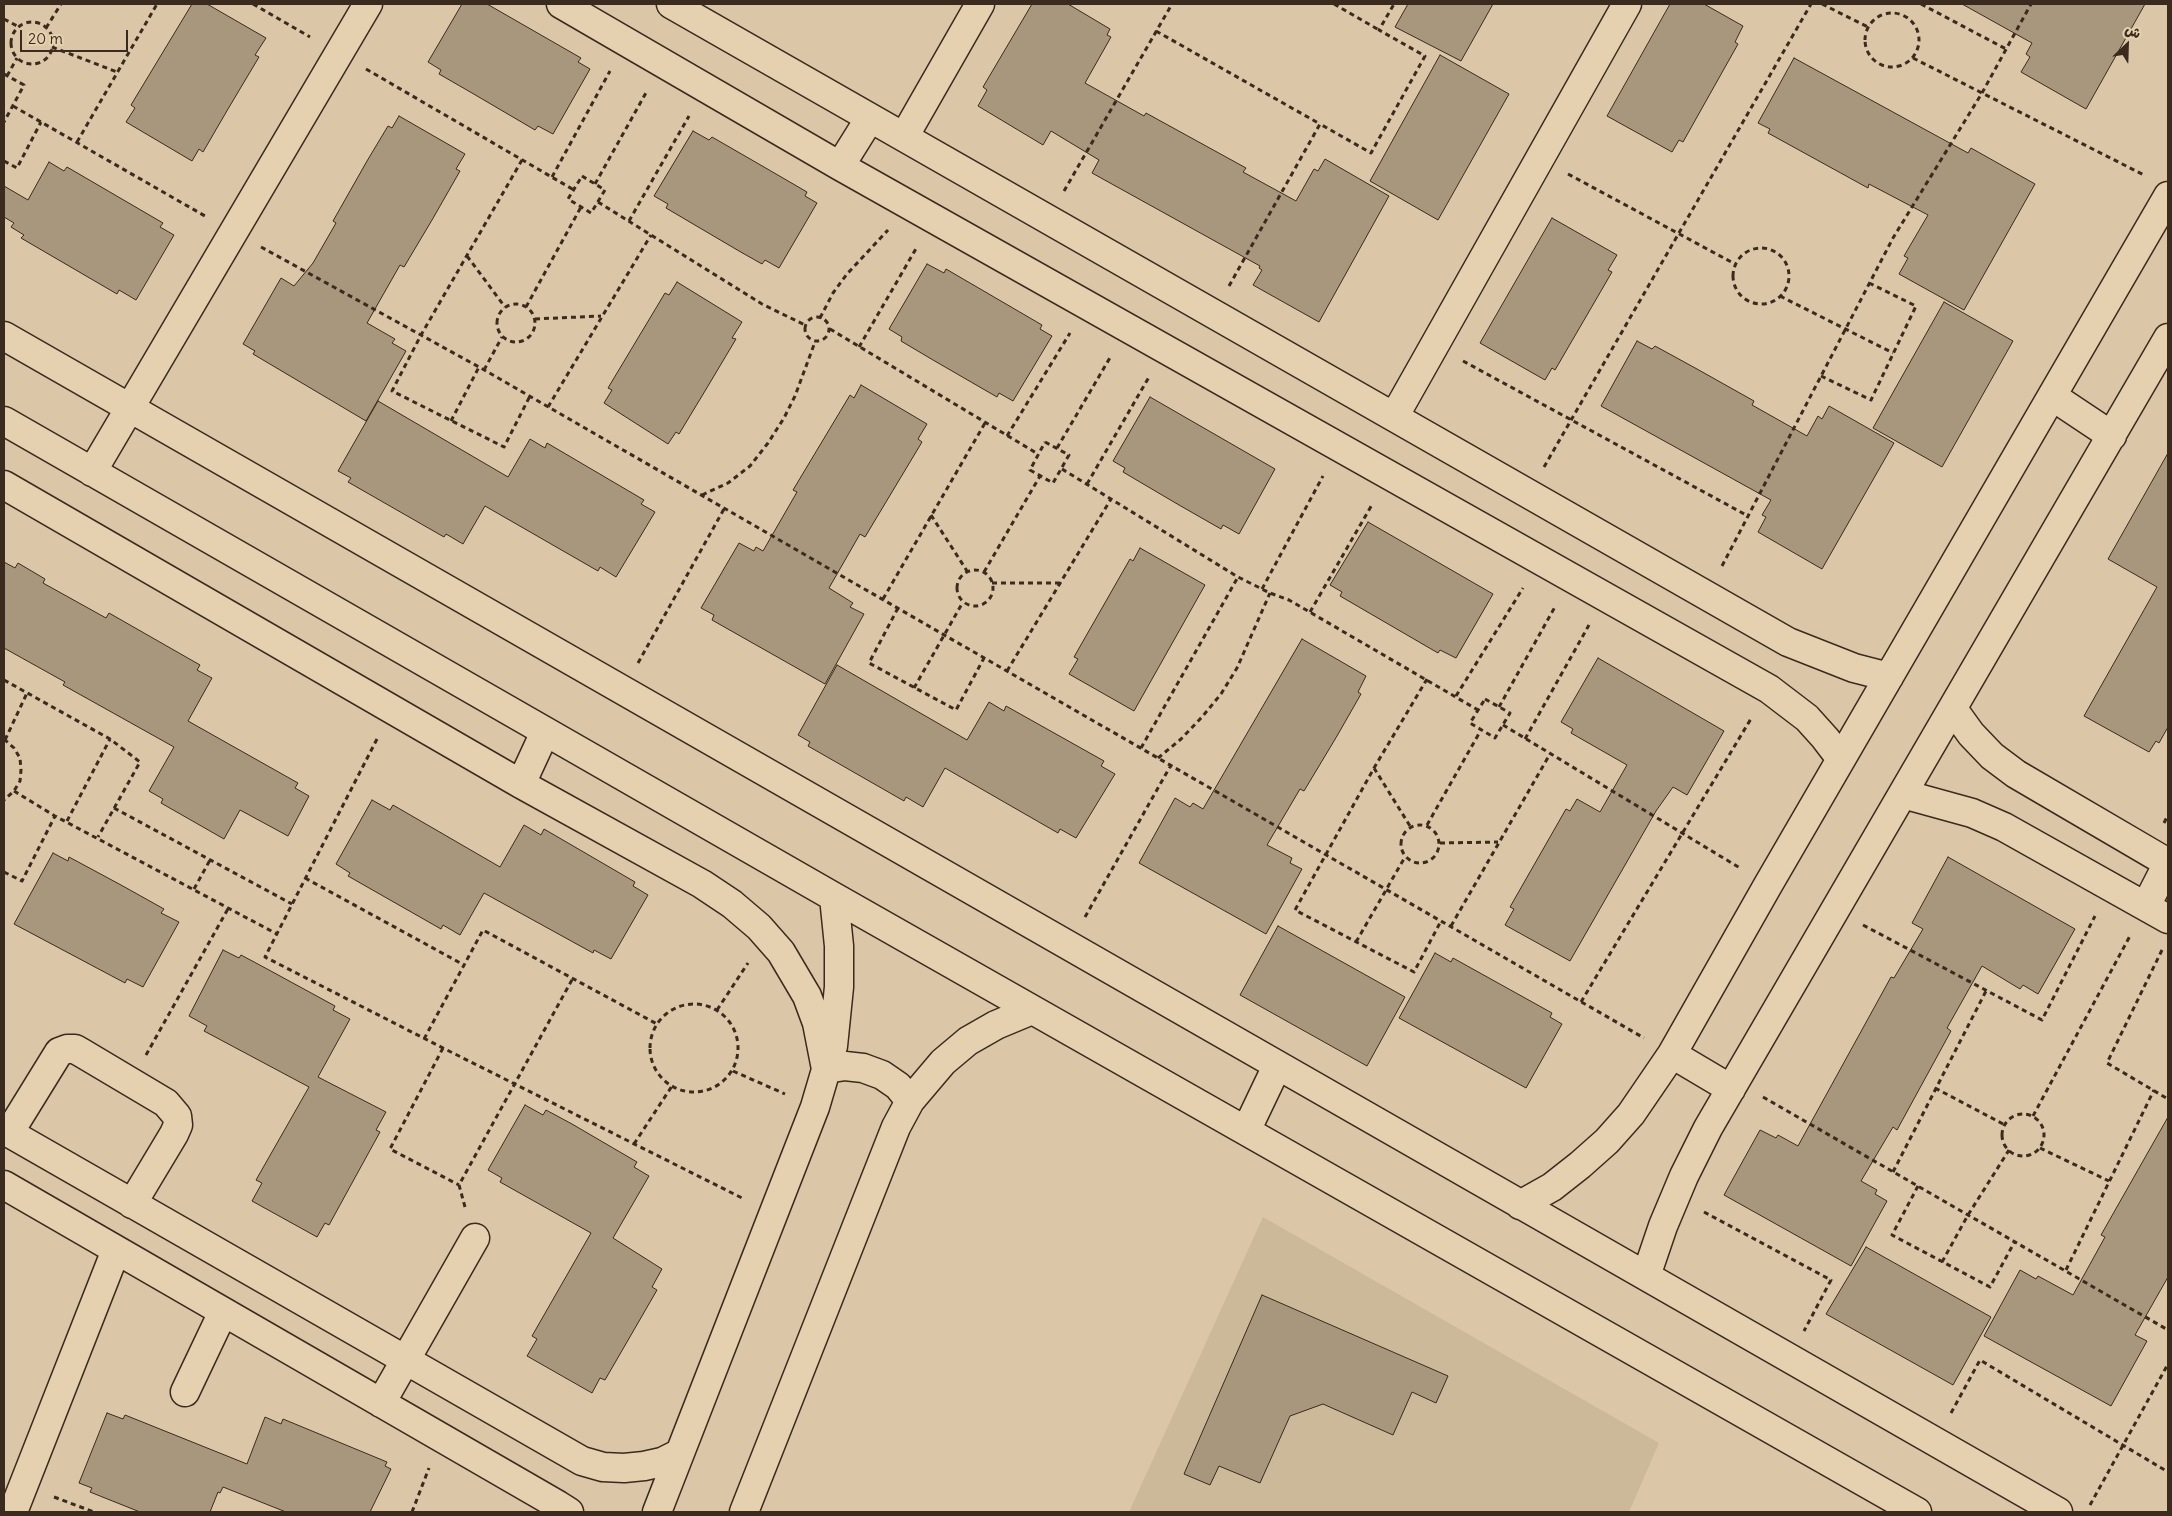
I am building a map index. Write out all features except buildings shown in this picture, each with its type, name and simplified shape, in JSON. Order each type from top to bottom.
[{"type":"street","points":[[92,472],[368,4]]},
{"type":"street","points":[[561,4],[933,219],[1769,688],[1807,718],[1841,759]]},
{"type":"street","points":[[671,4],[1788,642],[1854,668],[1889,677]]},
{"type":"street","points":[[904,137],[980,4]]},
{"type":"street","points":[[1394,417],[1627,4]]},
{"type":"street","points":[[840,166],[870,118]]},
{"type":"street","points":[[1520,1205],[1552,1186],[1580,1165],[1607,1140],[1631,1114],[1672,1054],[2052,396],[2159,187]]},
{"type":"street","points":[[4,336],[2058,1512]]},
{"type":"street","points":[[1646,1276],[1675,1196],[1708,1128],[2168,338]]},
{"type":"street","points":[[2052,396],[2112,436]]},
{"type":"street","points":[[4,421],[1032,1010],[1917,1512]]},
{"type":"street","points":[[4,485],[521,784],[702,884],[732,904],[766,935],[781,952],[807,996],[817,1023],[826,1069]]},
{"type":"street","points":[[1904,794],[1938,802],[1996,824],[2157,913],[2168,863],[2016,774],[1992,756],[1971,734],[1953,709]]},
{"type":"street","points":[[521,784],[545,732]]},
{"type":"street","points":[[657,1512],[815,1107],[833,1046],[839,987],[839,946],[834,897]]},
{"type":"street","points":[[744,1512],[896,1127],[910,1101],[943,1062],[968,1041],[996,1024],[1032,1010]]},
{"type":"street","points":[[132,1204],[178,1125],[177,1116],[172,1108],[75,1049],[66,1049],[59,1052],[6,1131],[132,1204],[406,1361],[582,1461],[603,1467],[624,1468],[662,1462],[680,1453]]},
{"type":"street","points":[[1672,1054],[1734,1086]]},
{"type":"street","points":[[826,1069],[845,1066],[863,1068],[882,1075],[898,1086],[910,1101]]},
{"type":"street","points":[[1246,1131],[1277,1066]]},
{"type":"street","points":[[4,1185],[568,1512]]},
{"type":"street","points":[[381,1403],[475,1238]]},
{"type":"street","points":[[13,1512],[116,1250]]},
{"type":"street","points":[[185,1392],[222,1312]]},
{"type":"path","points":[[46,28],[61,4]]},
{"type":"path","points":[[76,142],[157,4]]},
{"type":"path","points":[[252,4],[574,190]]},
{"type":"path","points":[[1047,220],[1172,4]]},
{"type":"path","points":[[1156,31],[1371,153],[1425,56],[1334,4]]},
{"type":"path","points":[[1379,30],[1394,4]]},
{"type":"path","points":[[1527,494],[1572,420],[1811,4]]},
{"type":"path","points":[[1822,4],[1868,27]]},
{"type":"path","points":[[1921,4],[2006,49]]},
{"type":"path","points":[[1706,596],[1893,238],[1982,93],[2031,4]]},
{"type":"path","points":[[1886,14],[1897,14],[1907,18],[1915,26],[1919,37],[1918,48],[1912,58],[1903,65],[1892,67],[1882,65],[1872,59],[1866,49],[1865,38],[1868,27],[1876,18],[1886,14]]},
{"type":"path","points":[[4,19],[19,27]]},
{"type":"path","points":[[33,22],[46,28],[50,33],[52,47],[49,55],[42,61],[34,64],[25,63],[17,58],[12,50],[11,41],[19,27],[33,22]]},
{"type":"path","points":[[552,177],[626,42]]},
{"type":"path","points":[[52,47],[118,72]]},
{"type":"path","points":[[4,122],[24,85],[5,75],[17,58]]},
{"type":"path","points":[[1912,58],[2159,187]]},
{"type":"path","points":[[595,184],[663,63]]},
{"type":"path","points":[[629,221],[706,88]]},
{"type":"path","points":[[12,106],[233,232],[530,396],[1672,1054]]},
{"type":"path","points":[[4,161],[17,168],[41,122]]},
{"type":"path","points":[[1213,314],[1320,124]]},
{"type":"path","points":[[1540,158],[1735,264]]},
{"type":"path","points":[[522,160],[421,335],[392,391],[504,447],[530,396]]},
{"type":"path","points":[[582,176],[605,190],[591,213],[568,199],[574,190],[582,176]]},
{"type":"path","points":[[598,202],[762,304],[805,326]]},
{"type":"path","points":[[820,318],[833,293],[846,274],[910,205]]},
{"type":"path","points":[[526,307],[581,207]]},
{"type":"path","points":[[859,347],[933,219]]},
{"type":"path","points":[[548,407],[651,235]]},
{"type":"path","points":[[1761,248],[1772,250],[1781,256],[1787,265],[1789,277],[1786,287],[1780,296],[1771,302],[1760,304],[1749,302],[1740,295],[1734,286],[1732,275],[1735,264],[1741,255],[1750,249],[1761,248]]},
{"type":"path","points":[[467,256],[505,307]]},
{"type":"path","points":[[1821,376],[1871,400],[1916,306],[1869,283]]},
{"type":"path","points":[[1780,296],[1894,354]]},
{"type":"path","points":[[512,304],[526,307],[532,312],[535,319],[531,335],[525,340],[517,342],[502,337],[498,330],[497,321],[499,313],[505,307],[512,304]]},
{"type":"path","points":[[1007,436],[1087,305]]},
{"type":"path","points":[[535,319],[602,316]]},
{"type":"path","points":[[820,318],[828,322],[830,329],[828,336],[815,342],[805,333],[805,326],[809,319],[820,318]]},
{"type":"path","points":[[1057,448],[1127,327]]},
{"type":"path","points":[[830,329],[1038,454]]},
{"type":"path","points":[[484,370],[502,337]]},
{"type":"path","points":[[702,495],[728,483],[750,466],[768,443],[795,396],[815,342]]},
{"type":"path","points":[[1434,346],[1748,516]]},
{"type":"path","points":[[1087,484],[1166,349]]},
{"type":"path","points":[[451,421],[479,367]]},
{"type":"path","points":[[883,600],[985,422]]},
{"type":"path","points":[[1045,442],[1069,455],[1053,483],[1030,470],[1038,454],[1045,442]]},
{"type":"path","points":[[1262,589],[1339,447]]},
{"type":"path","points":[[1062,468],[1238,577],[1270,594],[1289,600],[1427,678],[1478,710]]},
{"type":"path","points":[[1310,612],[1390,474]]},
{"type":"path","points":[[984,572],[1040,476]]},
{"type":"path","points":[[1007,671],[1111,499]]},
{"type":"path","points":[[622,691],[724,508]]},
{"type":"path","points":[[931,515],[967,572]]},
{"type":"path","points":[[1456,696],[1541,559]]},
{"type":"path","points":[[973,570],[984,572],[992,583],[993,591],[990,598],[984,604],[977,606],[963,602],[957,594],[957,585],[960,577],[973,570]]},
{"type":"path","points":[[1141,748],[1238,577]]},
{"type":"path","points":[[1499,707],[1572,577]]},
{"type":"path","points":[[992,583],[1060,583]]},
{"type":"path","points":[[1158,758],[1202,718],[1221,694],[1237,668],[1270,594]]},
{"type":"path","points":[[1525,738],[1605,596]]},
{"type":"path","points":[[914,688],[963,602]]},
{"type":"path","points":[[898,608],[868,663],[956,710],[984,658]]},
{"type":"path","points":[[1427,678],[1325,854],[1295,910],[1414,972],[1441,921]]},
{"type":"path","points":[[4,680],[110,739],[140,762],[98,837]]},
{"type":"path","points":[[1582,1002],[1769,688]]},
{"type":"path","points":[[4,800],[14,791],[20,781],[20,758],[14,748],[5,740],[27,692]]},
{"type":"path","points":[[1485,699],[1510,713],[1495,738],[1470,723],[1478,710],[1485,699]]},
{"type":"path","points":[[392,710],[265,957],[424,1039],[774,1214]]},
{"type":"path","points":[[1503,725],[1768,885]]},
{"type":"path","points":[[1427,825],[1481,730]]},
{"type":"path","points":[[67,821],[110,739]]},
{"type":"path","points":[[1451,926],[1550,754]]},
{"type":"path","points":[[1068,946],[1171,765]]},
{"type":"path","points":[[1374,768],[1410,826]]},
{"type":"path","points":[[14,791],[56,816],[277,934]]},
{"type":"path","points":[[114,808],[292,904]]},
{"type":"path","points":[[4,872],[22,881],[56,816]]},
{"type":"path","points":[[1418,824],[1427,825],[1438,835],[1440,843],[1434,857],[1427,862],[1411,862],[1405,857],[1401,849],[1400,840],[1403,832],[1410,826],[1418,824]]},
{"type":"path","points":[[1440,843],[1499,842]]},
{"type":"path","points":[[1356,942],[1405,857]]},
{"type":"path","points":[[194,889],[210,860]]},
{"type":"path","points":[[305,878],[464,965]]},
{"type":"path","points":[[1836,910],[2042,1020],[2110,886]]},
{"type":"path","points":[[131,1082],[229,907]]},
{"type":"path","points":[[2033,1116],[2157,913]]},
{"type":"path","points":[[424,1039],[483,930],[657,1024]]},
{"type":"path","points":[[717,1010],[766,935]]},
{"type":"path","points":[[2164,947],[2107,1063],[2168,1099]]},
{"type":"path","points":[[459,1185],[573,978]]},
{"type":"path","points":[[1893,1172],[1986,991]]},
{"type":"path","points":[[691,1004],[704,1005],[717,1010],[735,1030],[738,1058],[733,1071],[724,1081],[712,1089],[699,1092],[685,1091],[672,1086],[660,1077],[651,1058],[651,1037],[657,1024],[666,1014],[677,1007],[691,1004]]},
{"type":"path","points":[[443,1048],[390,1149],[459,1185],[475,1238]]},
{"type":"path","points":[[733,1071],[815,1107]]},
{"type":"path","points":[[634,1144],[672,1086]]},
{"type":"path","points":[[1734,1086],[1968,1214],[2168,1330]]},
{"type":"path","points":[[1935,1088],[2005,1125]]},
{"type":"path","points":[[2066,1270],[2154,1090]]},
{"type":"path","points":[[2017,1114],[2033,1116],[2040,1122],[2044,1130],[2044,1139],[2040,1148],[2034,1153],[2017,1155],[2009,1150],[2002,1139],[2005,1125],[2010,1118],[2017,1114]]},
{"type":"path","points":[[2040,1148],[2109,1182]]},
{"type":"path","points":[[1942,1262],[1968,1214],[2009,1150]]},
{"type":"path","points":[[1918,1186],[1892,1235],[1990,1287],[2015,1242]]},
{"type":"path","points":[[1675,1196],[1831,1280],[1789,1358]]},
{"type":"path","points":[[1936,1442],[1980,1360],[2168,1472]]},
{"type":"path","points":[[2087,1512],[2168,1364]]},
{"type":"path","points":[[412,1512],[441,1437]]},
{"type":"path","points":[[23,1486],[94,1512]]},
{"type":"shaded area","points":[[1263,1217],[1659,1443],[1629,1512],[1129,1512]]}]
